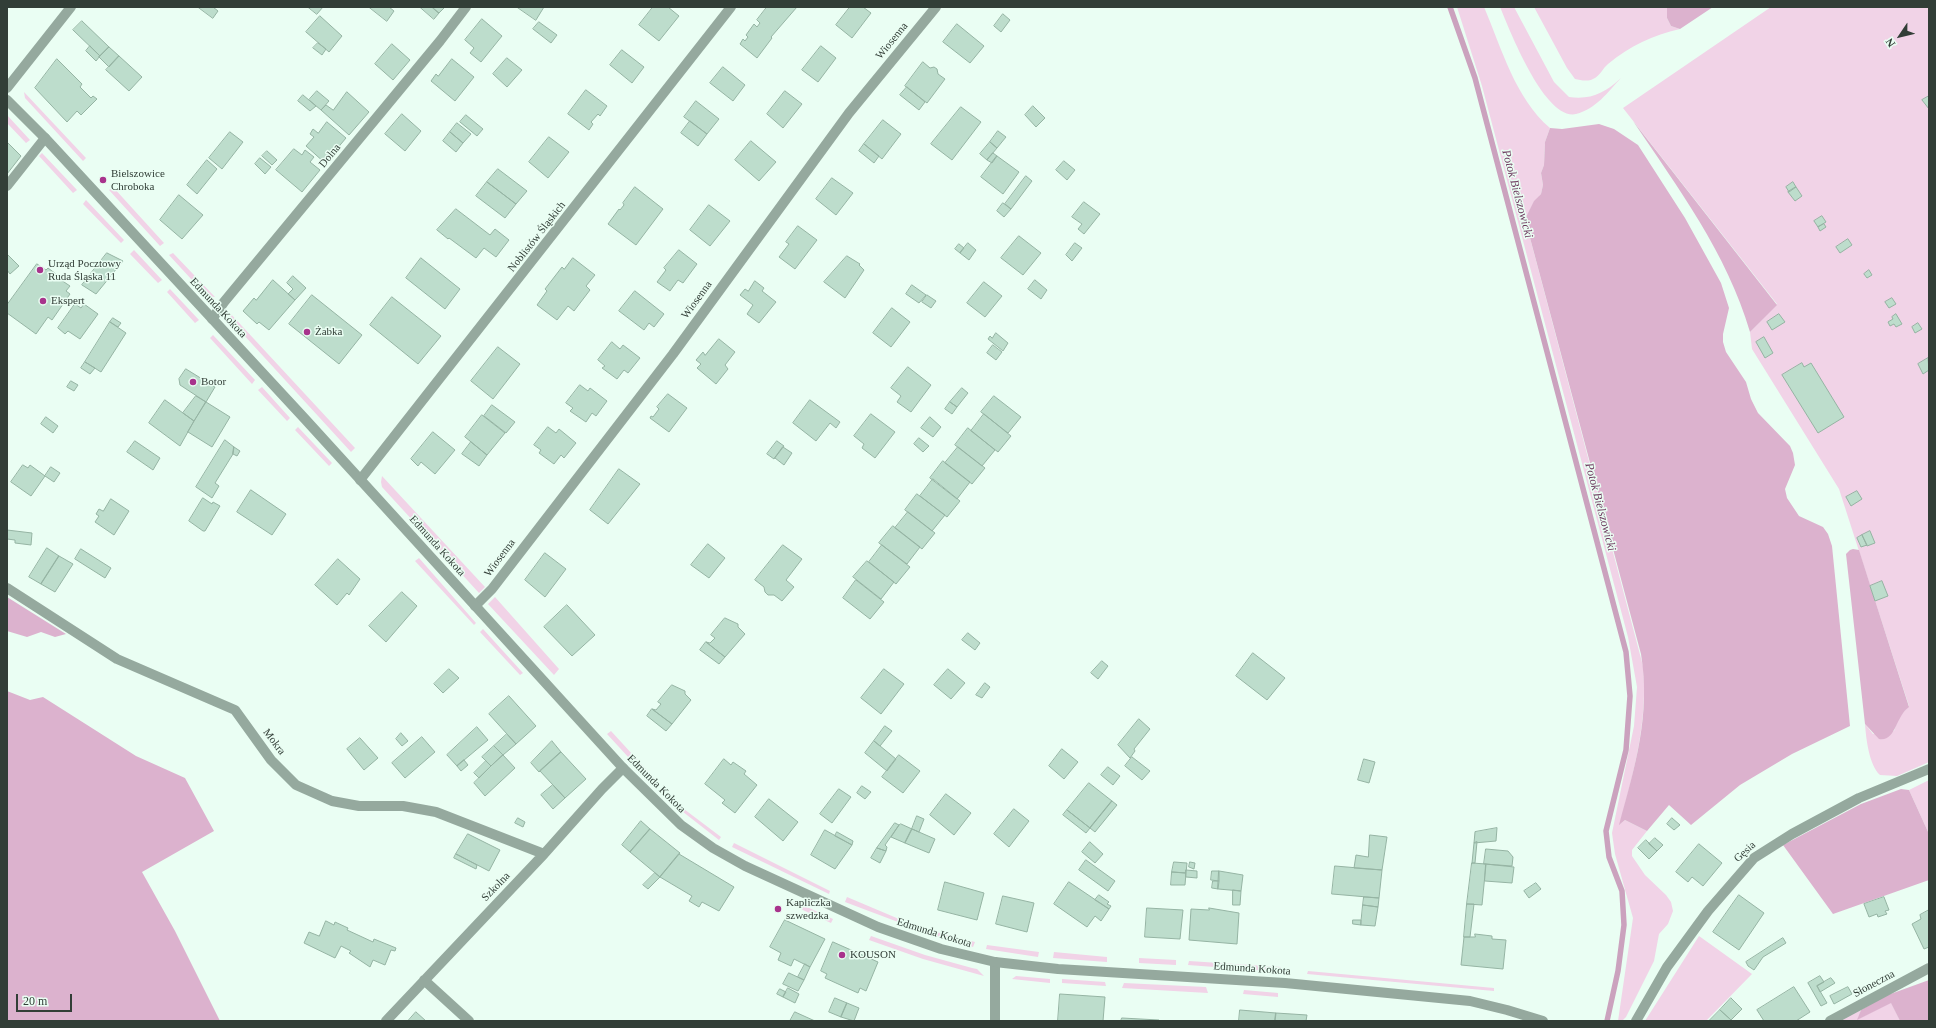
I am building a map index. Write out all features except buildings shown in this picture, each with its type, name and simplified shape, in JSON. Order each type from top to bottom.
[{"type":"street","points":[[7,88],[71,7]]},
{"type":"street","name":"Dolna","points":[[212,319],[224,302],[440,41],[466,7]]},
{"type":"street","name":"Noblistów Śląskich","points":[[360,480],[731,7]]},
{"type":"street","name":"Wiosenna","points":[[475,606],[492,588],[672,354],[849,113],[936,7]]},
{"type":"street","name":"Edmunda Kokota","points":[[7,100],[45,138],[212,319],[623,768],[681,825],[713,848],[745,866],[878,928],[941,949],[996,962],[1058,969],[1285,984],[1470,1001],[1508,1010],[1543,1021]]},
{"type":"street","points":[[7,186],[45,138]]},
{"type":"street","name":"Mokra","points":[[7,588],[116,659],[235,710],[271,760],[296,785],[332,801],[359,806],[403,806],[436,812],[544,854]]},
{"type":"street","name":"Szkolna","points":[[386,1021],[623,768]]},
{"type":"street","name":"Gęsia","points":[[1636,1021],[1671,961],[1708,912],[1754,858],[1792,834],[1859,798],[1929,769]]},
{"type":"street","points":[[995,1021],[996,962]]},
{"type":"street","name":"Słoneczna","points":[[1830,1021],[1929,968]]},
{"type":"street","points":[[424,980],[469,1021]]},
{"type":"shaded area","points":[[1457,7],[1484,7],[1518,88],[1538,116],[1550,128],[1545,142],[1544,165],[1541,173],[1543,185],[1541,194],[1534,202],[1525,219],[1643,666],[1644,687],[1642,726],[1635,765],[1620,824],[1625,820],[1647,831],[1632,850],[1632,856],[1645,875],[1666,895],[1671,902],[1673,911],[1668,924],[1659,934],[1654,961],[1626,1017],[1622,1021],[1618,1021],[1633,918],[1615,854],[1612,833],[1634,726],[1637,687],[1628,637],[1482,86]]},
{"type":"shaded area","points":[[1500,7],[1514,7],[1554,82],[1569,97],[1577,98],[1597,94],[1609,88],[1621,78],[1596,104],[1590,108],[1576,114],[1564,112],[1552,104],[1530,72]]},
{"type":"shaded area","points":[[1534,7],[1667,7],[1667,18],[1671,26],[1680,29],[1660,34],[1633,47],[1616,58],[1606,66],[1600,74],[1591,80],[1575,79],[1567,68]]},
{"type":"shaded area","points":[[1667,7],[1713,7],[1680,29],[1671,26],[1667,18]]},
{"type":"shaded area","points":[[1771,7],[1929,7],[1929,762],[1897,776],[1880,775],[1876,771],[1869,751],[1865,724],[1873,734],[1894,731],[1899,717],[1909,706],[1839,489],[1752,349],[1750,332],[1777,304],[1623,108]]},
{"type":"shaded area","points":[[24,92],[86,158],[83,161],[25,98]]},
{"type":"shaded area","points":[[7,115],[30,140],[26,143],[7,123]]},
{"type":"shaded area","points":[[1633,121],[1777,305],[1750,332],[1740,303],[1715,248],[1684,196]]},
{"type":"shaded area","points":[[1599,124],[1614,129],[1638,145],[1685,218],[1721,283],[1729,308],[1723,334],[1723,342],[1726,352],[1746,382],[1751,399],[1758,413],[1790,446],[1793,453],[1795,465],[1785,489],[1787,498],[1799,516],[1823,527],[1828,534],[1832,546],[1850,726],[1792,754],[1740,785],[1691,825],[1669,805],[1647,831],[1625,820],[1619,825],[1636,761],[1643,719],[1644,676],[1641,654],[1525,219],[1534,201],[1541,194],[1543,185],[1541,173],[1544,165],[1545,142],[1550,128],[1562,129]]},
{"type":"shaded area","points":[[42,153],[77,190],[73,193],[39,156]]},
{"type":"shaded area","points":[[113,187],[164,243],[160,246],[109,190]]},
{"type":"shaded area","points":[[86,200],[124,240],[121,243],[83,204]]},
{"type":"shaded area","points":[[134,250],[162,280],[158,283],[130,254]]},
{"type":"shaded area","points":[[173,253],[215,297],[207,296],[203,292],[169,255]]},
{"type":"shaded area","points":[[170,289],[199,320],[195,323],[167,292]]},
{"type":"shaded area","points":[[229,312],[355,448],[351,452],[231,321]]},
{"type":"shaded area","points":[[213,335],[255,380],[252,384],[210,338]]},
{"type":"shaded area","points":[[262,387],[290,418],[287,421],[258,390]]},
{"type":"shaded area","points":[[298,427],[332,463],[329,466],[295,430]]},
{"type":"shaded area","points":[[382,476],[485,587],[479,593],[382,487]]},
{"type":"shaded area","points":[[1853,549],[1859,550],[1909,707],[1904,711],[1889,737],[1885,739],[1879,739],[1865,724],[1846,554]]},
{"type":"shaded area","points":[[419,558],[476,623],[474,625],[415,561]]},
{"type":"shaded area","points":[[7,597],[66,634],[55,637],[41,632],[27,637],[7,631]]},
{"type":"shaded area","points":[[495,597],[559,669],[554,675],[488,604]]},
{"type":"shaded area","points":[[483,629],[523,673],[520,675],[480,632]]},
{"type":"shaded area","points":[[7,691],[30,700],[43,697],[136,756],[185,778],[214,831],[142,872],[175,931],[220,1021],[7,1021]]},
{"type":"shaded area","points":[[611,731],[656,780],[652,783],[607,734]]},
{"type":"shaded area","points":[[1929,780],[1929,834],[1909,790]]},
{"type":"shaded area","points":[[1901,789],[1909,790],[1929,834],[1929,880],[1833,914],[1783,845],[1861,804]]},
{"type":"shaded area","points":[[680,806],[721,837],[719,840],[678,808]]},
{"type":"shaded area","points":[[734,843],[830,891],[829,894],[732,847]]},
{"type":"shaded area","points":[[847,897],[899,919],[898,922],[845,902]]},
{"type":"shaded area","points":[[794,901],[833,919],[831,923],[792,905]]},
{"type":"shaded area","points":[[917,927],[975,942],[973,947],[916,930]]},
{"type":"shaded area","points":[[871,936],[925,955],[977,969],[984,976],[923,959],[869,940]]},
{"type":"shaded area","points":[[1699,936],[1752,974],[1706,1021],[1645,1021]]},
{"type":"shaded area","points":[[987,945],[1039,952],[1038,957],[986,949]]},
{"type":"shaded area","points":[[1054,952],[1107,957],[1107,962],[1053,958]]},
{"type":"shaded area","points":[[1139,958],[1176,960],[1176,965],[1139,963]]},
{"type":"shaded area","points":[[1189,961],[1281,967],[1281,972],[1188,965]]},
{"type":"shaded area","points":[[1308,971],[1494,988],[1494,991],[1307,974]]},
{"type":"shaded area","points":[[1016,976],[1050,979],[1050,983],[1012,979]]},
{"type":"shaded area","points":[[1062,979],[1105,982],[1106,986],[1062,983]]},
{"type":"shaded area","points":[[1929,980],[1929,1021],[1900,1021],[1891,1003],[1857,1020],[1861,1010],[1885,996]]},
{"type":"shaded area","points":[[1124,983],[1206,987],[1208,993],[1122,988]]},
{"type":"shaded area","points":[[1244,990],[1278,993],[1278,997],[1243,994]]},
{"type":"shaded area","points":[[1891,1002],[1900,1021],[1838,1021],[1861,1010],[1858,1019]]},
{"type":"waterway","name":"Potok Bielszowicki","points":[[1450,7],[1475,78],[1626,652],[1630,696],[1626,750],[1606,831],[1609,857],[1622,891],[1624,925],[1618,971],[1607,1021]]},
{"type":"place","name":"Bielszowice Chroboka","points":[[103,180]]},
{"type":"place","name":"Urząd Pocztowy Ruda Śląska 11","points":[[40,270]]},
{"type":"place","name":"Ekspert","points":[[43,301]]},
{"type":"place","name":"Żabka","points":[[307,332]]},
{"type":"place","name":"Botor","points":[[193,382]]},
{"type":"place","name":"Kapliczka szwedzka","points":[[778,909]]},
{"type":"place","name":"KOUSON","points":[[842,955]]}]
